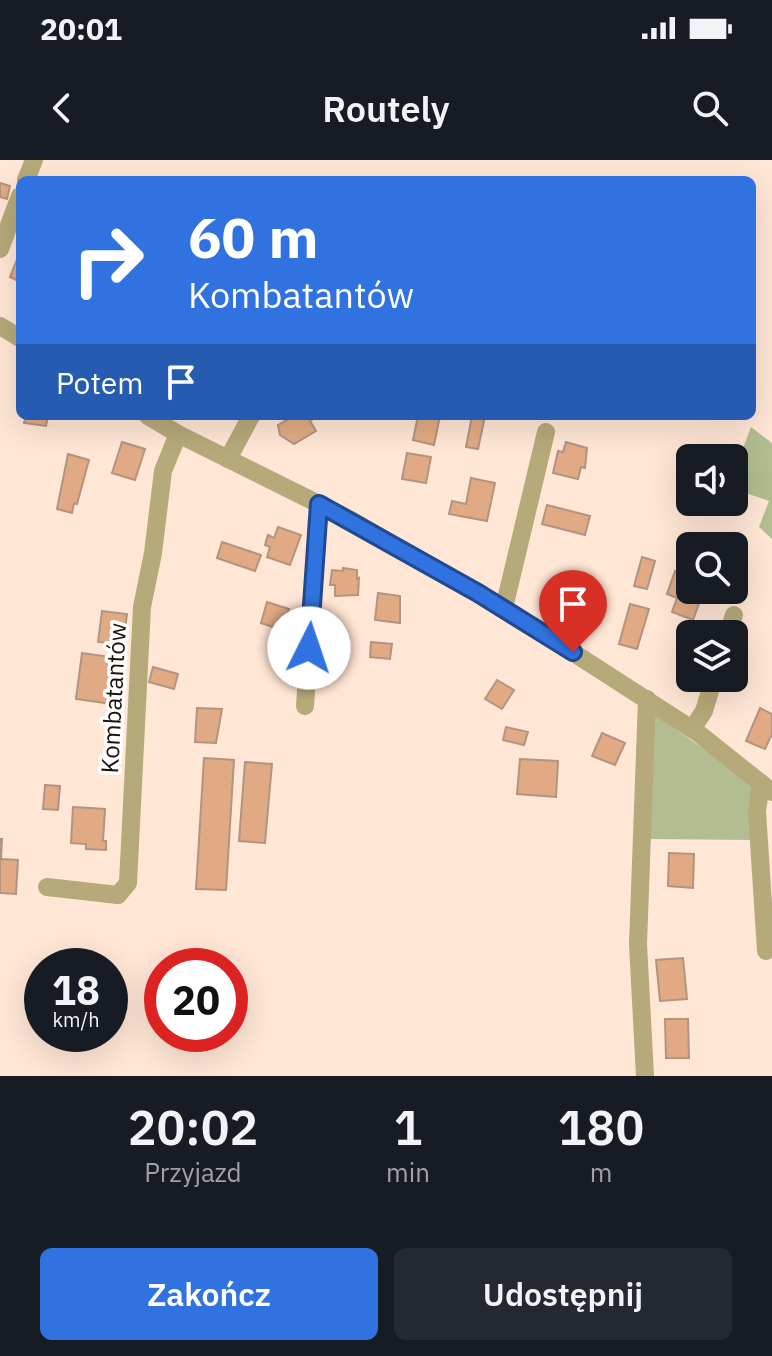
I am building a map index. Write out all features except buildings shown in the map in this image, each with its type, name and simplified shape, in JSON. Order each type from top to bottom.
[{"type":"street","points":[[0,249],[16,207]]},
{"type":"street","points":[[155,420],[319,504],[504,608],[692,729],[769,789],[757,811],[766,951]]},
{"type":"street","points":[[228,459],[249,420]]},
{"type":"street","points":[[504,608],[546,432]]},
{"type":"street","name":"Kombatantów","points":[[47,887],[118,895],[128,883],[142,607],[153,553],[163,471],[178,434]]},
{"type":"street","points":[[305,706],[319,504]]},
{"type":"street","points":[[732,620],[734,615]]},
{"type":"street","points":[[692,729],[704,711],[710,692]]},
{"type":"street","points":[[645,1076],[638,944],[647,699]]},
{"type":"green space","points":[[751,427],[772,443],[772,539],[759,527],[769,501],[748,494],[748,444],[745,444]]},
{"type":"green space","points":[[654,714],[755,785],[753,840],[650,839]]},
{"type":"route","points":[[309,648],[319,504],[504,608],[573,652]]}]
